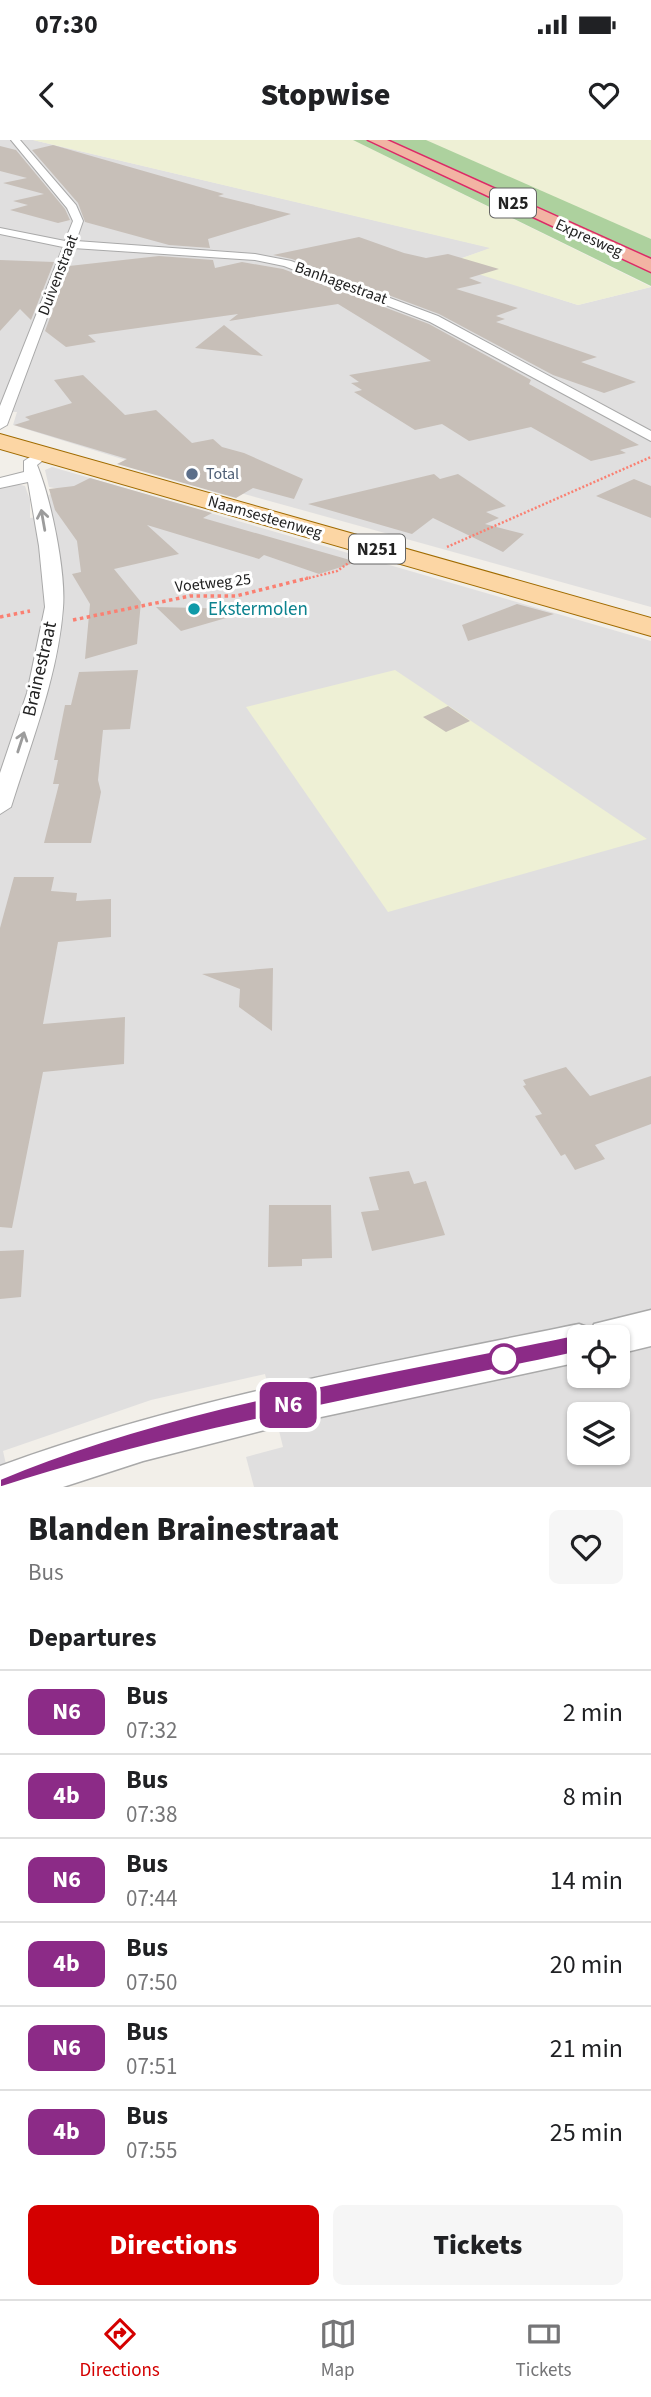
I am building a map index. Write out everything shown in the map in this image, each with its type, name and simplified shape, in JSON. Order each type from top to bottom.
[{"type":"highway","name":"Expresweg","points":[[375,140],[651,266]]},
{"type":"highway","name":"Expresweg","points":[[398,140],[651,253]]},
{"type":"main road","name":"Naamsesteenweg","points":[[0,440],[38,464],[370,547],[651,627]]},
{"type":"street","name":"Duivenstraat","points":[[0,425],[72,244],[78,221],[72,207],[15,140]]},
{"type":"street","name":"Banhagestraat","points":[[0,230],[72,244],[227,255],[287,263],[435,318],[651,437]]},
{"type":"street","points":[[0,483],[38,464]]},
{"type":"street","name":"Brainestraat","points":[[0,807],[37,693],[54,607],[38,464]]},
{"type":"street","points":[[630,1332],[651,1328]]},
{"type":"street","points":[[2,1487],[68,1462],[206,1422],[567,1346]]},
{"type":"path","points":[[418,560],[651,457]]},
{"type":"path","name":"Voetweg 25","points":[[51,624],[190,596],[236,596],[337,571],[370,547]]},
{"type":"shaded area","points":[[0,140],[33,140],[492,248],[447,263],[578,305],[651,287],[651,607],[151,468],[13,425],[17,412],[0,412]]},
{"type":"shaded area","points":[[52,467],[651,641],[651,1487],[254,1487],[246,1457],[283,1447],[265,1374],[151,1400],[3,1451],[11,1487],[0,1487],[0,488],[17,484],[25,486],[30,500],[30,518],[52,515],[49,495],[60,489],[49,487],[45,470]]},
{"type":"green space","points":[[33,140],[353,140],[651,287],[578,305],[446,264],[490,248]]},
{"type":"green space","points":[[353,140],[426,140],[651,239],[651,286]]},
{"type":"green space","points":[[426,140],[651,140],[651,239],[486,169]]},
{"type":"green space","points":[[395,670],[647,839],[388,912],[246,707]]},
{"type":"building","points":[[53,145],[224,194],[218,196],[291,214],[208,239],[210,248],[169,245],[85,222],[78,203],[32,150]]},
{"type":"building","points":[[0,146],[16,150],[65,209],[70,220],[58,223],[10,210],[28,205],[13,201],[44,194],[3,183],[27,178],[0,171]]},
{"type":"building","points":[[359,237],[404,253],[426,258],[448,254],[499,269],[469,278],[482,283],[456,289],[518,308],[496,316],[505,319],[496,322],[597,357],[581,362],[636,382],[604,393],[553,375],[439,314],[292,259],[273,255]]},
{"type":"building","points":[[159,256],[213,260],[215,268],[242,262],[283,269],[429,324],[531,380],[529,384],[639,445],[620,450],[626,453],[591,461],[531,427],[469,441],[442,424],[415,430],[354,392],[362,390],[351,383],[359,382],[349,375],[431,361],[338,304],[229,321],[238,314],[88,335],[96,342],[66,347],[45,331],[69,266]]},
{"type":"building","points":[[0,260],[54,262],[31,320],[20,309],[0,331]]},
{"type":"building","points":[[224,325],[263,356],[195,348]]},
{"type":"building","points":[[83,375],[125,415],[156,410],[192,443],[213,439],[222,447],[244,453],[303,479],[294,499],[253,488],[236,498],[117,464],[127,459],[14,425],[30,420],[25,417],[72,403],[54,380]]},
{"type":"building","points":[[434,474],[440,479],[458,474],[506,506],[486,512],[499,518],[485,524],[524,534],[503,552],[433,518],[412,534],[308,504]]},
{"type":"building","points":[[90,478],[212,513],[203,518],[357,562],[319,574],[264,555],[259,559],[147,525],[179,554],[114,569],[141,602],[137,644],[85,659],[90,604],[72,574],[81,572],[77,541],[55,510],[49,489],[74,486]]},
{"type":"building","points":[[634,479],[651,486],[651,518],[596,496]]},
{"type":"building","points":[[517,604],[554,614],[468,641],[462,625]]},
{"type":"building","points":[[156,607],[239,609],[240,614],[181,631]]},
{"type":"building","points":[[138,670],[130,729],[103,730],[98,780],[101,792],[91,843],[44,843],[59,784],[53,784],[58,760],[54,760],[65,705],[71,705],[79,672]]},
{"type":"building","points":[[448,706],[470,721],[446,732],[423,717]]},
{"type":"building","points":[[14,877],[54,877],[51,891],[77,893],[76,901],[111,899],[111,937],[58,942],[43,1024],[125,1017],[124,1064],[43,1072],[12,1228],[0,1227],[0,928]]},
{"type":"building","points":[[273,968],[272,1031],[239,1007],[240,989],[202,974]]},
{"type":"building","points":[[566,1067],[590,1096],[651,1076],[651,1124],[595,1145],[605,1159],[575,1170],[565,1154],[561,1156],[535,1116],[542,1114],[523,1086],[526,1085],[523,1080]]},
{"type":"building","points":[[409,1171],[414,1184],[426,1181],[445,1235],[372,1251],[361,1212],[379,1210],[369,1177]]},
{"type":"building","points":[[269,1205],[331,1205],[332,1258],[302,1259],[302,1266],[268,1267]]},
{"type":"building","points":[[24,1250],[21,1297],[0,1299],[0,1251]]},
{"type":"bus line","name":"N6","points":[[2,1487],[68,1462],[206,1422],[567,1346]]},
{"type":"place","name":"Total","points":[[192,474]]},
{"type":"place","name":"Ekstermolen","points":[[194,609]]}]
